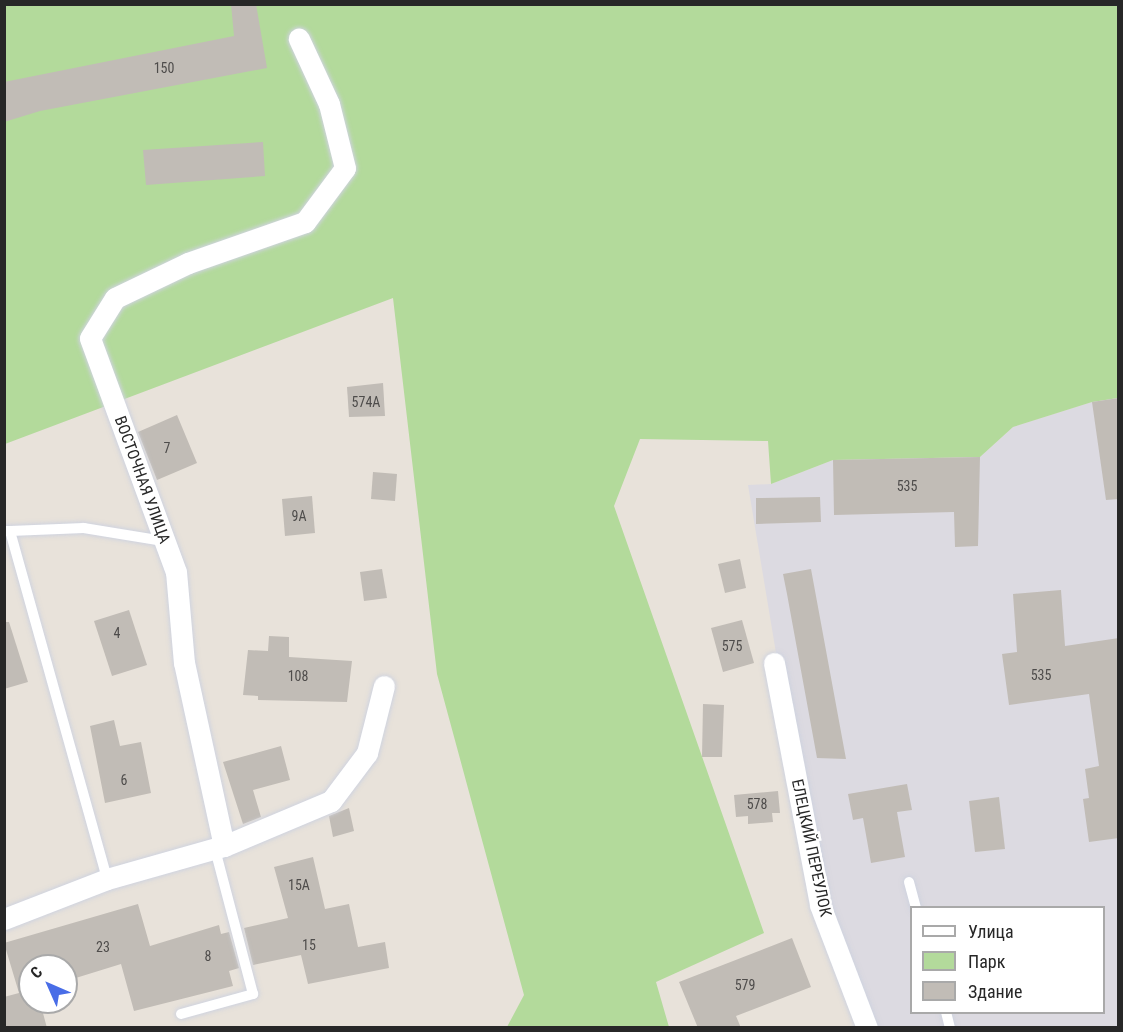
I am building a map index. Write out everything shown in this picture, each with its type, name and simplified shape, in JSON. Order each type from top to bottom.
[{"type":"street","name":"ВОСТОЧНАЯ УЛИЦА","points":[[220,848],[184,663],[176,572],[90,338],[115,298],[188,263],[305,222],[345,168],[329,104],[299,39]]},
{"type":"street","name":"ЕЛЕЦКИЙ ПЕРЕУЛОК","points":[[774,663],[820,905],[867,1028]]},
{"type":"street","points":[[4,919],[107,879],[220,848],[331,801],[368,753],[384,686]]},
{"type":"lane","points":[[107,879],[7,531],[84,528],[163,541]]},
{"type":"lane","points":[[181,1014],[254,994],[220,848]]},
{"type":"lane","points":[[909,882],[915,906]]},
{"type":"shaded area","points":[[1118,398],[1118,1027],[874,1027],[827,902],[777,659],[748,485],[771,484],[833,460],[980,457],[1013,427],[1092,402]]},
{"type":"green space","points":[[5,5],[1118,5],[1118,398],[1092,402],[1013,427],[980,457],[833,460],[771,484],[768,441],[640,439],[614,506],[764,933],[656,982],[669,1027],[507,1027],[524,995],[437,674],[393,298],[5,444]]},
{"type":"building","points":[[231,4],[256,4],[267,68],[40,111],[4,122],[4,82],[234,36]]},
{"type":"building","points":[[263,142],[265,176],[146,185],[143,150]]},
{"type":"building","points":[[383,383],[385,416],[349,417],[347,387]]},
{"type":"building","points":[[1119,398],[1119,499],[1106,500],[1092,402]]},
{"type":"building","points":[[177,415],[197,463],[157,480],[138,432]]},
{"type":"building","points":[[980,457],[978,546],[955,547],[954,512],[834,515],[833,460]]},
{"type":"building","points":[[373,472],[397,474],[395,501],[371,499]]},
{"type":"building","points":[[312,496],[315,533],[285,536],[282,499]]},
{"type":"building","points":[[820,497],[821,522],[756,524],[756,498]]},
{"type":"building","points":[[740,559],[746,588],[725,593],[718,564]]},
{"type":"building","points":[[382,569],[387,598],[364,601],[360,572]]},
{"type":"building","points":[[811,569],[846,759],[817,758],[783,574]]},
{"type":"building","points":[[1061,590],[1065,646],[1119,638],[1119,838],[1089,842],[1083,799],[1089,798],[1085,769],[1099,766],[1089,694],[1009,705],[1002,654],[1017,652],[1013,594]]},
{"type":"building","points":[[129,610],[147,665],[112,676],[94,621]]},
{"type":"building","points":[[742,620],[754,663],[723,672],[711,628]]},
{"type":"building","points":[[4,622],[9,622],[28,682],[4,689]]},
{"type":"building","points":[[269,636],[289,637],[289,657],[352,661],[347,702],[258,700],[258,696],[243,695],[248,650],[268,651]]},
{"type":"building","points":[[703,704],[724,705],[722,757],[702,757]]},
{"type":"building","points":[[114,720],[120,746],[141,742],[151,793],[105,803],[90,726]]},
{"type":"building","points":[[281,746],[290,780],[253,790],[261,817],[243,824],[223,762]]},
{"type":"building","points":[[907,784],[912,810],[897,812],[905,857],[871,863],[863,818],[853,820],[848,794]]},
{"type":"building","points":[[778,791],[780,813],[772,813],[773,822],[748,824],[748,816],[736,817],[734,795]]},
{"type":"building","points":[[999,797],[1005,849],[975,852],[969,801]]},
{"type":"building","points":[[349,808],[354,831],[333,837],[329,816]]},
{"type":"building","points":[[313,857],[325,909],[349,904],[358,947],[385,942],[389,968],[308,984],[301,955],[253,965],[244,928],[288,918],[274,867]]},
{"type":"building","points":[[138,904],[150,946],[219,925],[221,934],[229,932],[239,968],[229,971],[233,986],[134,1011],[121,964],[78,977],[78,954],[18,954],[18,990],[4,943]]},
{"type":"building","points":[[792,938],[811,987],[736,1016],[741,1028],[698,1028],[679,982]]},
{"type":"building","points":[[18,993],[18,1014],[43,1014],[47,1028],[4,1028],[4,997]]}]
